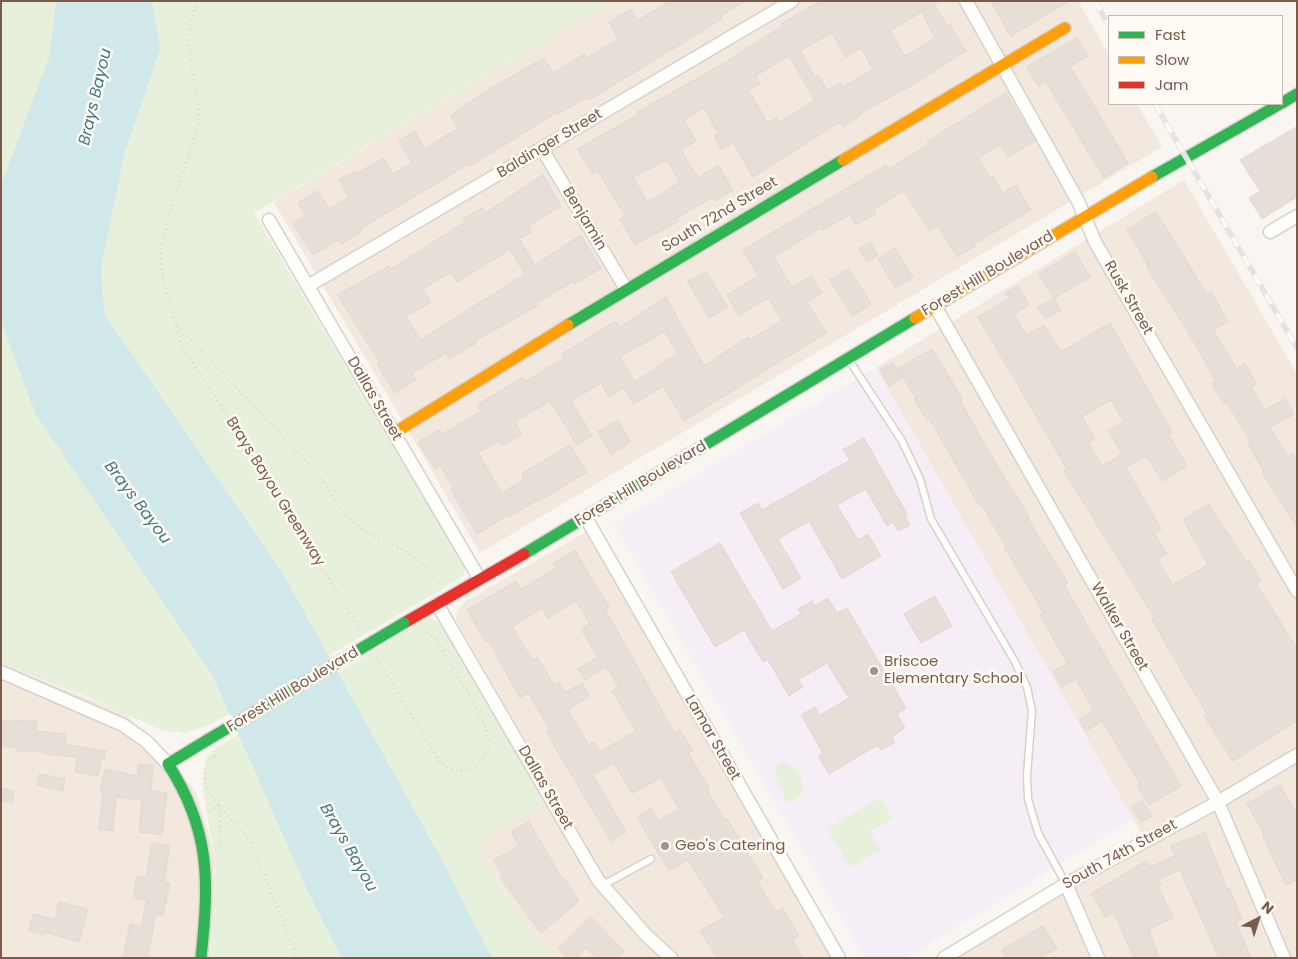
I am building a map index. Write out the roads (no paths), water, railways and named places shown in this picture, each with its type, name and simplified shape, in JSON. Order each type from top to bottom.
[{"type":"street","name":"Baldinger Street","points":[[308,286],[792,1]]},
{"type":"street","name":"Rusk Street","points":[[966,1],[1003,65],[1084,216],[1095,242],[1297,592]]},
{"type":"street","name":"South 72nd Street","points":[[394,433],[626,289],[1065,28]]},
{"type":"street","name":"Forest Hill Boulevard","points":[[1283,102],[1297,94]]},
{"type":"street","name":"Forest Hill Boulevard","points":[[168,764],[479,578],[586,518],[1084,216],[1278,105]]},
{"type":"street","name":"Benjamin","points":[[542,149],[626,289]]},
{"type":"street","points":[[1270,232],[1297,216]]},
{"type":"street","name":"Dallas Street","points":[[269,220],[479,578]]},
{"type":"street","name":"Walker Street","points":[[935,306],[1218,802],[1284,958]]},
{"type":"street","name":"Lamar Street","points":[[586,518],[839,958]]},
{"type":"street","name":"Dallas Street","points":[[442,601],[603,885],[646,935],[671,958]]},
{"type":"street","points":[[1,672],[122,724],[146,741],[168,764],[186,791],[194,808],[205,855],[208,877],[200,958]]},
{"type":"street","name":"South 74th Street","points":[[944,958],[1066,884],[1218,802],[1297,755]]},
{"type":"street","points":[[1066,884],[1098,958]]},
{"type":"lane","points":[[848,358],[902,441],[920,479],[931,519],[1014,660],[1027,687],[1032,711],[1027,775],[1028,799],[1038,833],[1066,884]]},
{"type":"lane","points":[[603,885],[651,860]]},
{"type":"water","name":"Brays Bayou","points":[[56,1],[152,1],[160,49],[124,155],[101,268],[104,314],[282,572],[438,853],[492,958],[342,958],[308,892],[213,676],[35,413],[1,322],[1,185],[50,54]]},
{"type":"railway","points":[[1095,1],[1108,24]]},
{"type":"railway","points":[[1156,105],[1297,348]]},
{"type":"place","name":"Briscoe Elementary School","points":[[874,671]]},
{"type":"place","name":"Geo's Catering","points":[[665,846]]}]
